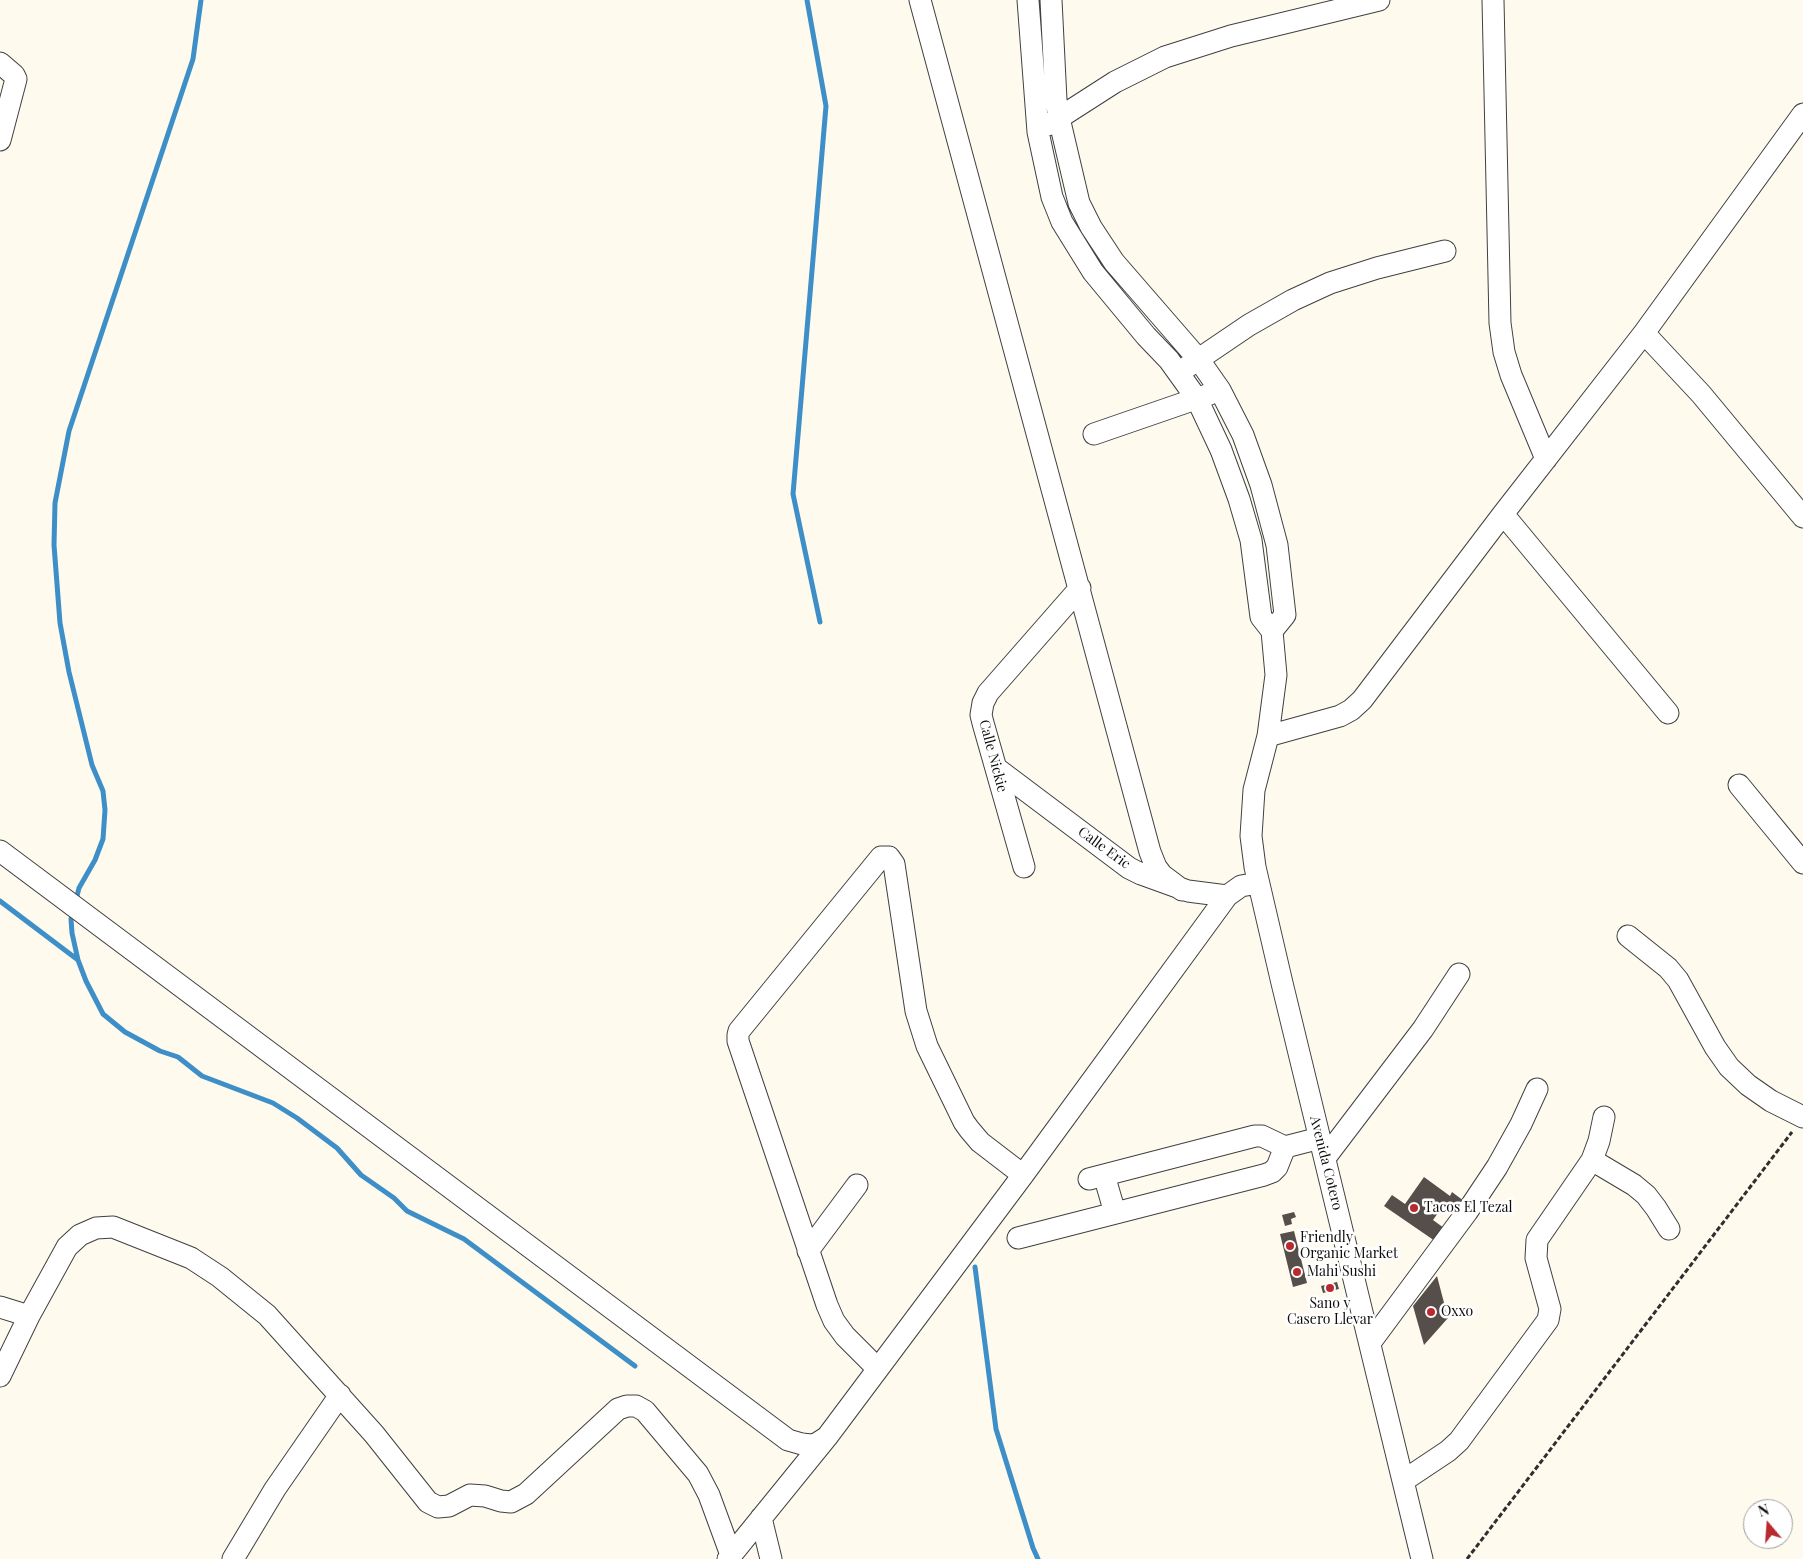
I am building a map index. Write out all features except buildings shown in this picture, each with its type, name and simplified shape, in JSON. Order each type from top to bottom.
[{"type":"street","points":[[920,0],[1150,852],[1156,868],[1182,890]]},
{"type":"street","points":[[1028,0],[1038,132],[1052,197],[1070,237],[1093,272],[1178,372],[1197,399],[1220,450],[1238,499],[1251,540],[1261,617],[1272,631],[1285,615],[1277,545],[1261,485],[1246,443],[1220,390],[1199,360],[1114,262],[1079,203],[1056,100],[1051,0]]},
{"type":"street","points":[[1038,132],[1115,82],[1165,57],[1231,36],[1379,0]]},
{"type":"street","points":[[1493,0],[1500,323],[1504,352],[1511,375],[1546,459]]},
{"type":"street","points":[[0,63],[9,86],[0,140]]},
{"type":"street","points":[[1268,736],[1340,716],[1357,706],[1644,333],[1803,114]]},
{"type":"street","points":[[1178,372],[1199,360],[1249,325],[1300,296],[1330,283],[1377,268],[1445,250]]},
{"type":"street","points":[[1644,333],[1702,394],[1803,517]]},
{"type":"street","points":[[1094,434],[1220,390]]},
{"type":"street","points":[[1503,514],[1668,713]]},
{"type":"street","name":"Calle Nickie","points":[[1024,867],[981,715],[983,703],[988,693],[1080,588]]},
{"type":"street","name":"Avenida Cotero","points":[[1272,631],[1276,675],[1268,736],[1258,772],[1252,814],[1252,850],[1258,883],[1422,1559]]},
{"type":"street","name":"Calle Eric","points":[[996,768],[1130,868],[1182,890],[1226,896]]},
{"type":"street","points":[[1739,785],[1803,863]]},
{"type":"street","points":[[0,851],[788,1440],[811,1445],[827,1437]]},
{"type":"street","points":[[877,1368],[845,1336],[834,1321],[827,1305],[738,1041],[738,1035],[739,1031],[881,857],[889,857],[894,864],[916,1011],[927,1046],[969,1129],[980,1142],[1023,1175]]},
{"type":"street","points":[[730,1557],[827,1437],[1023,1175],[1226,896],[1241,886],[1258,883]]},
{"type":"street","points":[[1628,936],[1668,968],[1678,980],[1715,1047],[1729,1067],[1748,1084],[1800,1122]]},
{"type":"street","points":[[1325,1158],[1423,1029],[1459,974]]},
{"type":"street","points":[[1370,1343],[1487,1182],[1521,1124],[1537,1088]]},
{"type":"street","points":[[1403,1481],[1448,1451],[1459,1441],[1548,1320],[1550,1309],[1536,1258],[1535,1248],[1537,1240],[1592,1160],[1604,1118]]},
{"type":"street","points":[[1115,1213],[1096,1177],[1255,1136],[1262,1136],[1285,1147],[1320,1138]]},
{"type":"street","points":[[1018,1238],[1264,1175],[1272,1172],[1277,1167],[1285,1147]]},
{"type":"street","points":[[1592,1160],[1634,1185],[1656,1208],[1669,1229]]},
{"type":"street","points":[[808,1251],[857,1186]]},
{"type":"street","points":[[0,1376],[29,1316],[66,1247],[80,1235],[96,1228],[113,1227],[191,1258],[220,1277],[267,1315],[374,1434],[428,1502],[438,1507],[449,1506],[470,1495],[485,1496],[511,1502],[526,1494],[618,1409],[636,1406],[645,1411],[698,1474],[709,1495],[730,1557]]},
{"type":"street","points":[[0,1307],[29,1316]]},
{"type":"street","points":[[233,1559],[275,1489],[340,1395]]},
{"type":"street","points":[[761,1518],[771,1559]]},
{"type":"path","points":[[1467,1559],[1800,1122]]},
{"type":"waterway","points":[[76,900],[79,888],[95,860],[103,839],[105,810],[103,791],[92,765],[69,672],[60,623],[54,545],[55,503],[69,431],[193,59],[201,0]]},
{"type":"waterway","points":[[807,0],[826,106],[793,494],[820,622]]},
{"type":"waterway","points":[[0,901],[78,960]]},
{"type":"waterway","points":[[73,913],[71,919],[72,933],[78,960],[86,981],[103,1014],[125,1032],[160,1051],[178,1057],[202,1076],[273,1103],[297,1118],[337,1148],[361,1175],[394,1198],[407,1211],[464,1239],[635,1366]]},
{"type":"waterway","points":[[975,1267],[996,1429],[1038,1559]]},
{"type":"place","name":"Tacos El Tezal","points":[[1414,1208]]},
{"type":"place","name":"Friendly Organic Market","points":[[1290,1246]]},
{"type":"place","name":"Mahi Sushi","points":[[1297,1272]]},
{"type":"place","name":"Sano y Casero Llevar","points":[[1330,1288]]},
{"type":"place","name":"Oxxo","points":[[1431,1312]]}]
